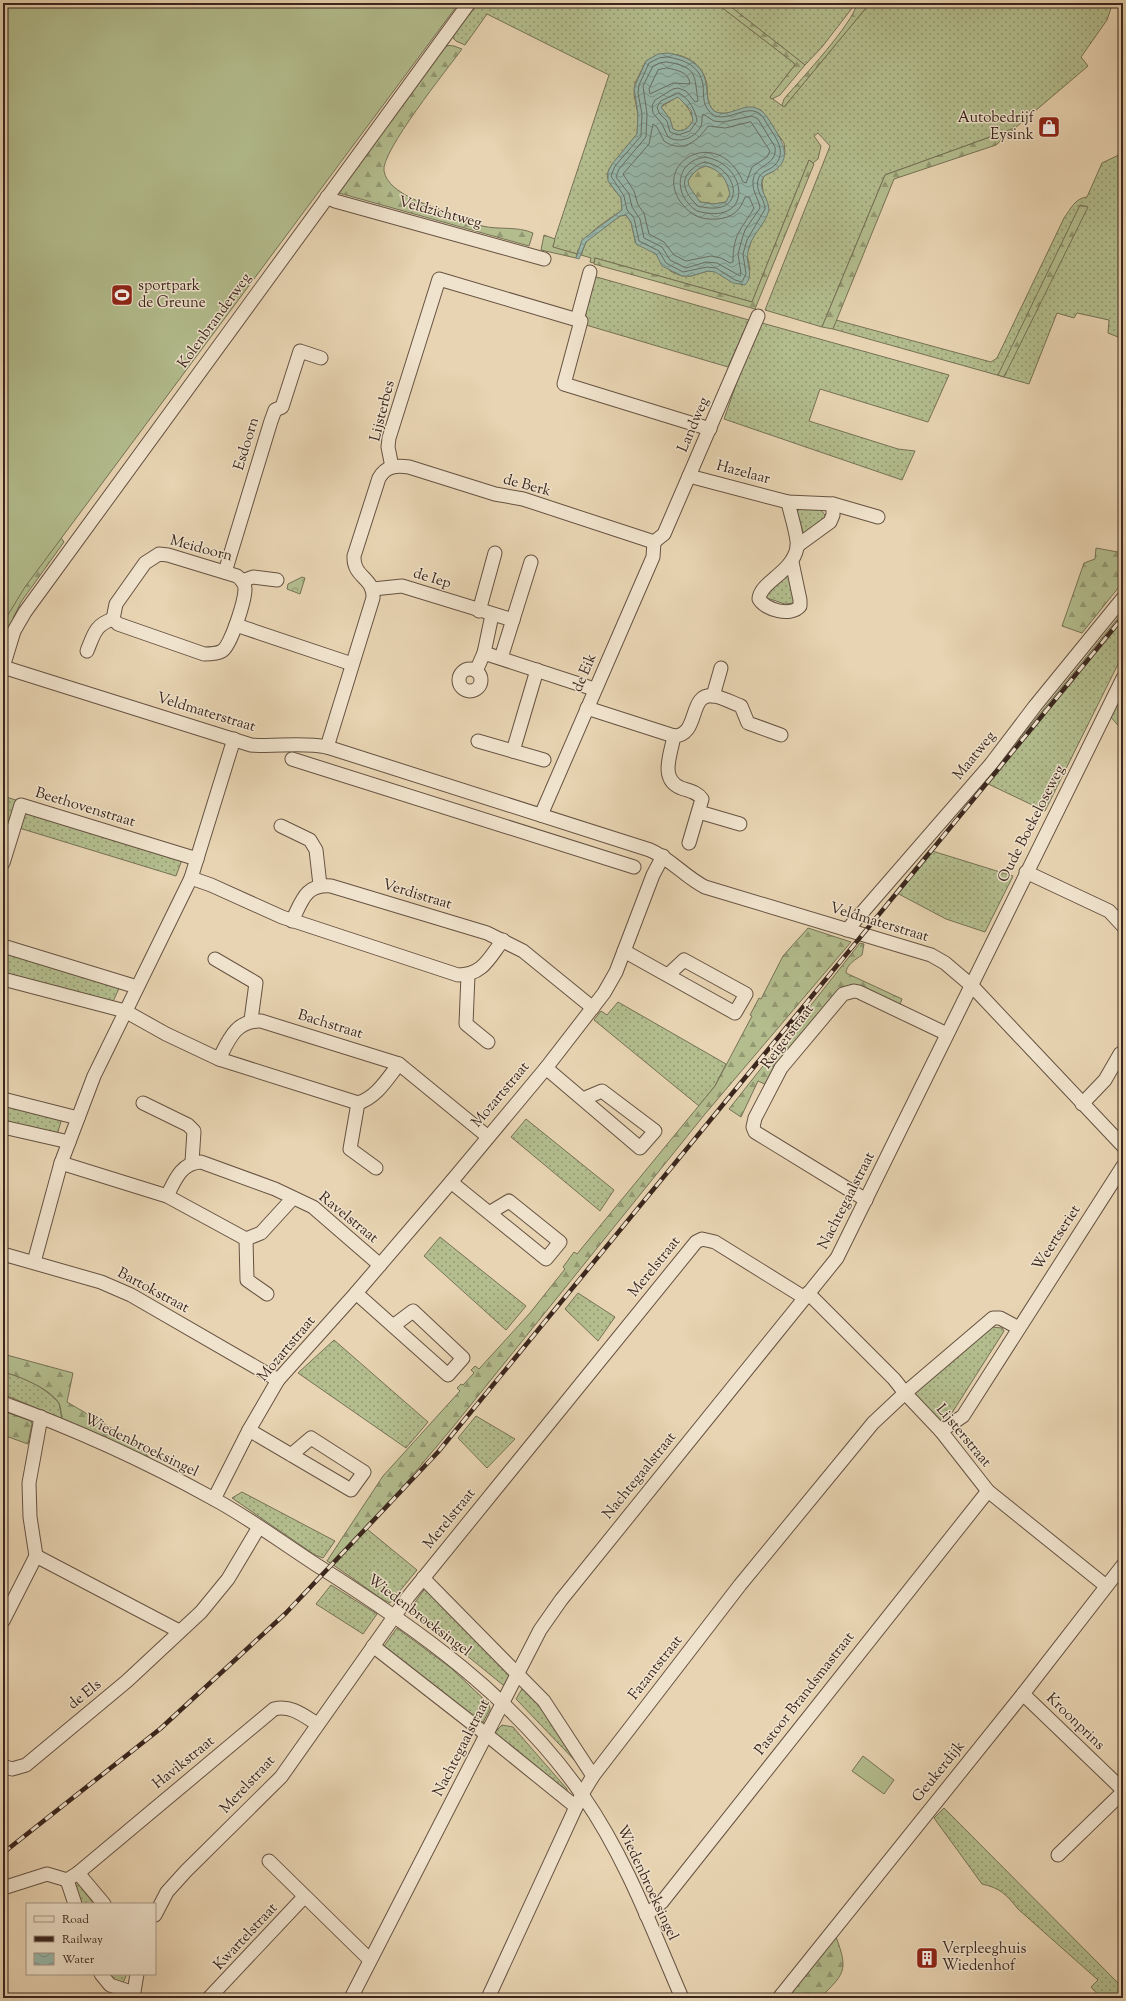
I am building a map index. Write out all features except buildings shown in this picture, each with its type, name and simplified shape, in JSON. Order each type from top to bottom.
[{"type":"street","name":"Kolenbranderweg","points":[[3,667],[14,631],[24,612],[469,3]]},
{"type":"street","name":"Veldzichtweg","points":[[327,197],[335,201],[544,259]]},
{"type":"street","points":[[590,272],[577,320],[581,321],[564,384],[710,429]]},
{"type":"street","name":"Lijsterbes","points":[[392,466],[388,447],[389,438],[439,279],[577,320]]},
{"type":"street","name":"Landweg","points":[[654,542],[664,534],[758,316]]},
{"type":"street","name":"Esdoorn","points":[[225,572],[271,421],[275,410],[282,407],[300,351],[321,358]]},
{"type":"street","points":[[327,747],[373,598],[373,589],[367,580],[357,572],[354,565],[354,556],[379,478],[385,470],[392,466]]},
{"type":"street","name":"de Berk","points":[[392,466],[409,466],[495,494],[523,499],[654,542]]},
{"type":"street","name":"Hazelaar","points":[[689,476],[788,502],[833,504],[878,518]]},
{"type":"street","points":[[788,502],[797,546],[792,562]]},
{"type":"street","points":[[797,546],[830,522],[833,504]]},
{"type":"street","name":"de Eik","points":[[541,815],[587,708],[594,688],[653,558],[654,542]]},
{"type":"street","points":[[479,611],[495,553]]},
{"type":"street","name":"Meidoorn","points":[[159,554],[168,555],[225,572],[237,576],[242,581],[245,589],[236,625],[228,646],[223,651],[215,654],[204,654],[118,624],[113,619],[116,604],[145,563],[159,554]]},
{"type":"street","points":[[501,658],[531,562]]},
{"type":"street","name":"Meidoorn","points":[[242,581],[253,577],[277,580]]},
{"type":"street","name":"de Iep","points":[[373,589],[402,586],[492,615],[513,620]]},
{"type":"street","name":"Maatweg","points":[[847,930],[991,764],[1035,706],[1123,598]]},
{"type":"street","points":[[476,671],[484,653],[492,615]]},
{"type":"street","points":[[87,651],[95,631],[103,622],[113,619]]},
{"type":"street","points":[[236,625],[352,664]]},
{"type":"street","points":[[484,653],[594,688]]},
{"type":"street","name":"Veldmaterstraat","points":[[3,667],[257,746],[302,744],[327,747],[650,850],[663,856],[687,876],[705,887],[931,955],[945,963],[972,986],[1123,1146]]},
{"type":"street","points":[[713,696],[721,668]]},
{"type":"street","points":[[513,751],[537,670]]},
{"type":"street","name":"Oude Boekeloseweg","points":[[972,986],[1026,872],[1123,678]]},
{"type":"street","points":[[587,708],[674,736],[680,736],[688,731],[697,704],[702,699],[713,696],[741,706],[748,723],[754,727],[780,735]]},
{"type":"street","points":[[674,736],[668,770],[670,779],[673,784],[698,794],[702,799],[689,843]]},
{"type":"street","points":[[34,1262],[61,1163],[94,1076],[192,878],[234,739]]},
{"type":"street","points":[[478,741],[544,760]]},
{"type":"street","points":[[292,759],[634,866]]},
{"type":"street","points":[[419,798],[425,778]]},
{"type":"street","name":"Beethovenstraat","points":[[3,863],[21,805],[197,859]]},
{"type":"street","points":[[699,812],[740,824]]},
{"type":"street","points":[[561,843],[567,824]]},
{"type":"street","points":[[281,826],[310,840],[316,850],[320,885],[311,888],[305,895],[292,921]]},
{"type":"street","name":"Mozartstraat","points":[[214,1499],[249,1430],[278,1380],[356,1293],[451,1182],[487,1136],[546,1068],[593,1008],[610,982],[624,951],[653,875],[663,856]]},
{"type":"street","points":[[1026,872],[1109,911],[1123,926]]},
{"type":"street","points":[[192,878],[292,921],[458,975],[468,975],[478,971],[503,940]]},
{"type":"street","name":"Verdistraat","points":[[320,885],[338,888],[487,933],[503,940],[523,950],[593,1008]]},
{"type":"street","points":[[3,946],[137,987]]},
{"type":"street","points":[[624,951],[735,1012],[746,994],[684,960],[668,975]]},
{"type":"street","points":[[215,959],[256,983],[251,1020],[240,1025],[219,1059]]},
{"type":"street","points":[[468,975],[466,1024],[488,1042]]},
{"type":"street","points":[[3,979],[125,1011],[166,1034],[219,1059],[358,1103],[368,1100],[378,1090],[398,1064]]},
{"type":"street","name":"Nachtegaalstraat","points":[[351,1998],[540,1630],[561,1600],[837,1258],[946,1034],[972,986]]},
{"type":"street","name":"Reigerstraat","points":[[866,1200],[755,1132],[753,1127],[755,1118],[781,1068],[843,994],[854,991],[859,992],[946,1034]]},
{"type":"street","name":"Bachstraat","points":[[251,1020],[261,1021],[398,1064],[487,1136]]},
{"type":"street","points":[[1082,1104],[1105,1080],[1120,1054],[1123,1052]]},
{"type":"street","name":"Mozartstraat","points":[[546,1068],[640,1148],[654,1131],[602,1091],[583,1099]]},
{"type":"street","points":[[3,1099],[78,1118]]},
{"type":"street","points":[[143,1102],[188,1125],[194,1131],[192,1162],[182,1169],[167,1196]]},
{"type":"street","points":[[358,1103],[350,1149],[376,1168]]},
{"type":"street","points":[[3,1127],[69,1142]]},
{"type":"street","name":"Ravelstraat","points":[[192,1162],[201,1162],[275,1189],[313,1207],[380,1265]]},
{"type":"street","points":[[61,1163],[167,1196],[246,1239],[247,1280],[267,1294]]},
{"type":"street","name":"Weertseriet","points":[[941,1431],[963,1416],[1123,1166]]},
{"type":"street","points":[[451,1182],[546,1259],[560,1242],[509,1201],[489,1212]]},
{"type":"street","name":"Ravelstraat","points":[[246,1239],[261,1233],[293,1198]]},
{"type":"street","name":"Merelstraat","points":[[156,1913],[167,1892],[186,1871],[281,1777],[394,1616],[423,1578],[696,1242],[702,1239],[715,1242],[806,1296]]},
{"type":"street","name":"Bartokstraat","points":[[3,1254],[101,1282],[131,1295],[278,1380]]},
{"type":"street","points":[[356,1293],[393,1326],[448,1375],[463,1358],[413,1312],[393,1326]]},
{"type":"street","name":"Lijsterstraat","points":[[806,1296],[894,1379],[905,1393],[941,1431],[988,1491],[1106,1586]]},
{"type":"street","points":[[905,1393],[993,1318],[1000,1318],[1019,1328]]},
{"type":"street","name":"Fazantstraat","points":[[488,1998],[582,1794],[593,1776],[740,1585],[873,1423],[905,1393]]},
{"type":"street","name":"Wiedenbroeksingel","points":[[3,1403],[42,1417],[94,1439],[214,1499],[365,1594],[474,1677],[523,1724],[560,1764],[582,1794],[613,1842],[682,1998]]},
{"type":"street","points":[[3,1621],[36,1556],[30,1518],[29,1483],[42,1417]]},
{"type":"street","points":[[249,1430],[291,1455],[351,1490],[364,1472],[311,1438],[291,1455]]},
{"type":"street","name":"Pastoor Brandsmastraat","points":[[646,1915],[662,1902],[988,1491]]},
{"type":"street","name":"de Els","points":[[3,1766],[12,1769],[26,1765],[127,1681],[201,1612],[228,1579],[259,1527]]},
{"type":"street","points":[[36,1556],[179,1631]]},
{"type":"street","name":"Geukerdijk","points":[[779,1998],[1023,1694],[1123,1564]]},
{"type":"street","name":"Wiedenbroeksingel","points":[[423,1578],[544,1701],[593,1776]]},
{"type":"street","points":[[373,1646],[487,1735],[576,1808]]},
{"type":"street","name":"Kroonprins","points":[[1023,1694],[1123,1791],[1058,1855]]},
{"type":"street","name":"Havikstraat","points":[[67,1880],[78,1873],[274,1709],[282,1707],[291,1708],[317,1724]]},
{"type":"street","points":[[269,1861],[304,1897],[370,1960]]},
{"type":"street","points":[[78,1873],[103,1903]]},
{"type":"street","points":[[3,1888],[47,1874],[67,1880],[75,1903]]},
{"type":"street","name":"Kwartelstraat","points":[[209,1998],[304,1897]]},
{"type":"street","points":[[102,1975],[110,1985],[133,1996],[137,1975]]},
{"type":"green space","name":"sportpark de Greune","points":[[3,3],[459,3],[25,587],[3,623]]},
{"type":"green space","points":[[476,3],[716,3],[794,63],[795,65],[770,97],[784,107],[870,3],[1106,3],[1112,5],[1107,20],[1081,57],[1088,66],[1015,128],[885,175],[822,327],[765,310],[830,146],[818,133],[814,136],[821,146],[818,159],[813,163],[809,160],[752,302],[595,258],[594,263],[590,262],[591,258],[581,255],[586,242],[620,216],[626,215],[631,222],[635,241],[656,254],[670,271],[682,276],[691,276],[708,271],[718,272],[750,269],[747,254],[753,235],[759,228],[763,191],[762,182],[764,176],[774,171],[785,152],[784,143],[761,110],[749,108],[725,113],[714,111],[709,102],[705,78],[694,62],[682,56],[666,54],[652,58],[646,61],[635,83],[634,94],[638,115],[637,134],[609,169],[607,176],[610,184],[621,198],[622,210],[590,234],[584,240],[577,254],[552,247],[609,75],[487,14],[465,45],[456,41],[451,36]]},
{"type":"green space","points":[[716,3],[726,3],[805,65],[780,95],[772,99],[770,97],[795,65],[794,63]]},
{"type":"green space","points":[[726,3],[856,3],[822,47],[805,65]]},
{"type":"green space","points":[[857,3],[870,3],[784,107],[782,105],[784,99],[847,24]]},
{"type":"green space","points":[[445,45],[462,49],[403,129],[386,161],[384,171],[387,179],[394,187],[413,199],[479,225],[521,230],[533,233],[529,246],[339,193]]},
{"type":"green space","points":[[677,97],[680,98],[688,109],[693,121],[682,131],[673,129],[670,119],[661,107]]},
{"type":"green space","points":[[1015,128],[996,145],[894,179],[833,329],[822,327],[885,175]]},
{"type":"green space","points":[[1123,153],[1123,339],[1108,333],[1109,320],[1077,313],[1074,318],[1057,313],[1029,384],[833,329],[836,320],[991,362],[997,358],[1064,218],[1076,202],[1087,197],[1102,163]]},
{"type":"green space","points":[[809,160],[814,164],[755,309],[594,264],[595,258],[752,302]]},
{"type":"green space","points":[[706,166],[716,170],[725,180],[730,194],[726,202],[714,204],[700,202],[688,186],[688,181],[693,174],[700,168]]},
{"type":"green space","points":[[1080,205],[1088,207],[1004,377],[998,375]]},
{"type":"green space","points":[[544,235],[555,239],[553,247],[577,254],[576,258],[541,250]]},
{"type":"green space","points":[[593,276],[749,320],[728,367],[586,325],[587,318],[581,316]]},
{"type":"green space","points":[[762,323],[949,375],[928,422],[820,389],[809,421],[898,449],[915,451],[902,480],[724,419],[743,365]]},
{"type":"green space","points":[[800,508],[820,509],[825,515],[825,519],[806,536],[800,534],[796,513]]},
{"type":"green space","points":[[59,535],[64,542],[21,602],[3,640],[3,602]]},
{"type":"green space","points":[[1096,548],[1123,553],[1123,582],[1082,633],[1062,626],[1084,563],[1095,559]]},
{"type":"green space","points":[[787,571],[796,598],[794,603],[785,604],[767,598],[766,595]]},
{"type":"green space","points":[[302,577],[305,578],[300,594],[287,589],[288,584]]},
{"type":"green space","points":[[1123,612],[1123,654],[1045,811],[984,782]]},
{"type":"green space","points":[[1123,686],[1123,731],[1109,715]]},
{"type":"green space","points":[[3,796],[19,801],[3,854]]},
{"type":"green space","points":[[21,809],[183,857],[176,876],[16,827]]},
{"type":"green space","points":[[929,850],[1013,876],[985,932],[946,919],[895,892]]},
{"type":"green space","points":[[808,928],[851,942],[705,1114],[453,1427],[374,1521],[332,1564],[327,1561],[383,1476],[460,1391],[457,1388],[461,1384],[463,1385],[474,1373],[471,1370],[475,1366],[479,1369],[530,1313],[565,1269],[563,1267],[574,1252],[577,1254],[715,1086],[752,1016],[750,1015],[759,998],[761,999],[783,956]]},
{"type":"green space","points":[[860,943],[864,944],[862,955],[849,965],[846,973],[902,999],[899,1007],[854,987],[767,1085],[758,1081],[741,1117],[729,1109]]},
{"type":"green space","points":[[3,948],[121,984],[111,1006],[3,977]]},
{"type":"green space","points":[[618,1002],[726,1064],[715,1086],[699,1106],[594,1020],[601,1011],[607,1015]]},
{"type":"green space","points":[[3,1100],[63,1115],[57,1135],[3,1122]]},
{"type":"green space","points":[[526,1119],[614,1190],[600,1211],[511,1137]]},
{"type":"green space","points":[[440,1237],[526,1306],[506,1330],[424,1256]]},
{"type":"green space","points":[[578,1293],[615,1317],[598,1341],[565,1309]]},
{"type":"green space","points":[[991,1327],[1002,1328],[1004,1331],[943,1427],[913,1395]]},
{"type":"green space","points":[[334,1340],[428,1422],[406,1448],[298,1373]]},
{"type":"green space","points":[[3,1354],[73,1373],[67,1402],[130,1439],[153,1461],[62,1419],[59,1403],[48,1392],[17,1376],[3,1372]]},
{"type":"green space","points":[[3,1372],[34,1383],[47,1392],[59,1403],[62,1419],[3,1394]]},
{"type":"green space","points":[[3,1411],[31,1421],[32,1424],[28,1444],[3,1435]]},
{"type":"green space","points":[[476,1416],[515,1439],[487,1468],[458,1438]]},
{"type":"green space","points":[[242,1492],[335,1541],[323,1558],[315,1555],[232,1498]]},
{"type":"green space","points":[[367,1529],[417,1570],[390,1603],[332,1564]]},
{"type":"green space","points":[[331,1585],[377,1614],[363,1634],[316,1604]]},
{"type":"green space","points":[[426,1587],[511,1673],[505,1684],[503,1685],[412,1611],[411,1608]]},
{"type":"green space","points":[[397,1628],[451,1668],[489,1704],[490,1709],[481,1726],[382,1649]]},
{"type":"green space","points":[[523,1687],[571,1745],[581,1767],[516,1699]]},
{"type":"green space","points":[[502,1725],[513,1727],[567,1789],[567,1793],[495,1736],[496,1731]]},
{"type":"green space","points":[[863,1756],[894,1780],[884,1794],[852,1771]]},
{"type":"green space","points":[[944,1808],[1123,1988],[1123,1998],[1101,1998],[1091,1987],[1098,1980],[1018,1909],[1002,1892],[994,1887],[982,1884],[934,1818]]},
{"type":"green space","points":[[77,1882],[93,1903],[79,1903],[74,1885]]},
{"type":"green space","points":[[836,1937],[840,1948],[843,1965],[839,1977],[820,1998],[788,1998]]},
{"type":"green space","points":[[106,1975],[127,1975],[123,1983],[110,1979]]},
{"type":"water","points":[[668,53],[682,57],[698,66],[706,84],[708,102],[714,111],[724,113],[751,107],[762,111],[777,133],[783,145],[784,156],[780,166],[774,171],[765,175],[762,180],[761,184],[769,210],[767,216],[752,240],[748,252],[747,257],[750,273],[748,281],[745,285],[733,283],[715,272],[708,271],[691,276],[682,276],[662,266],[656,254],[636,244],[631,222],[626,215],[620,216],[586,242],[579,259],[576,258],[582,240],[622,210],[621,198],[608,181],[608,172],[612,164],[637,134],[638,114],[634,88],[646,61],[658,54]],"holes":[[[678,97],[691,110],[693,121],[685,130],[682,131],[673,129],[670,119],[661,107]],[[706,166],[716,170],[725,180],[730,194],[726,202],[714,204],[700,202],[689,186],[688,181],[693,174],[700,168]]]},
{"type":"railway","points":[[3,1853],[160,1729],[286,1613],[438,1452],[1123,617]]},
{"type":"place","name":"Autobedrijf Eysink","points":[[1049,127]]},
{"type":"place","name":"sportpark de Greune","points":[[122,295]]},
{"type":"place","name":"Verpleeghuis Wiedenhof","points":[[927,1958]]}]
